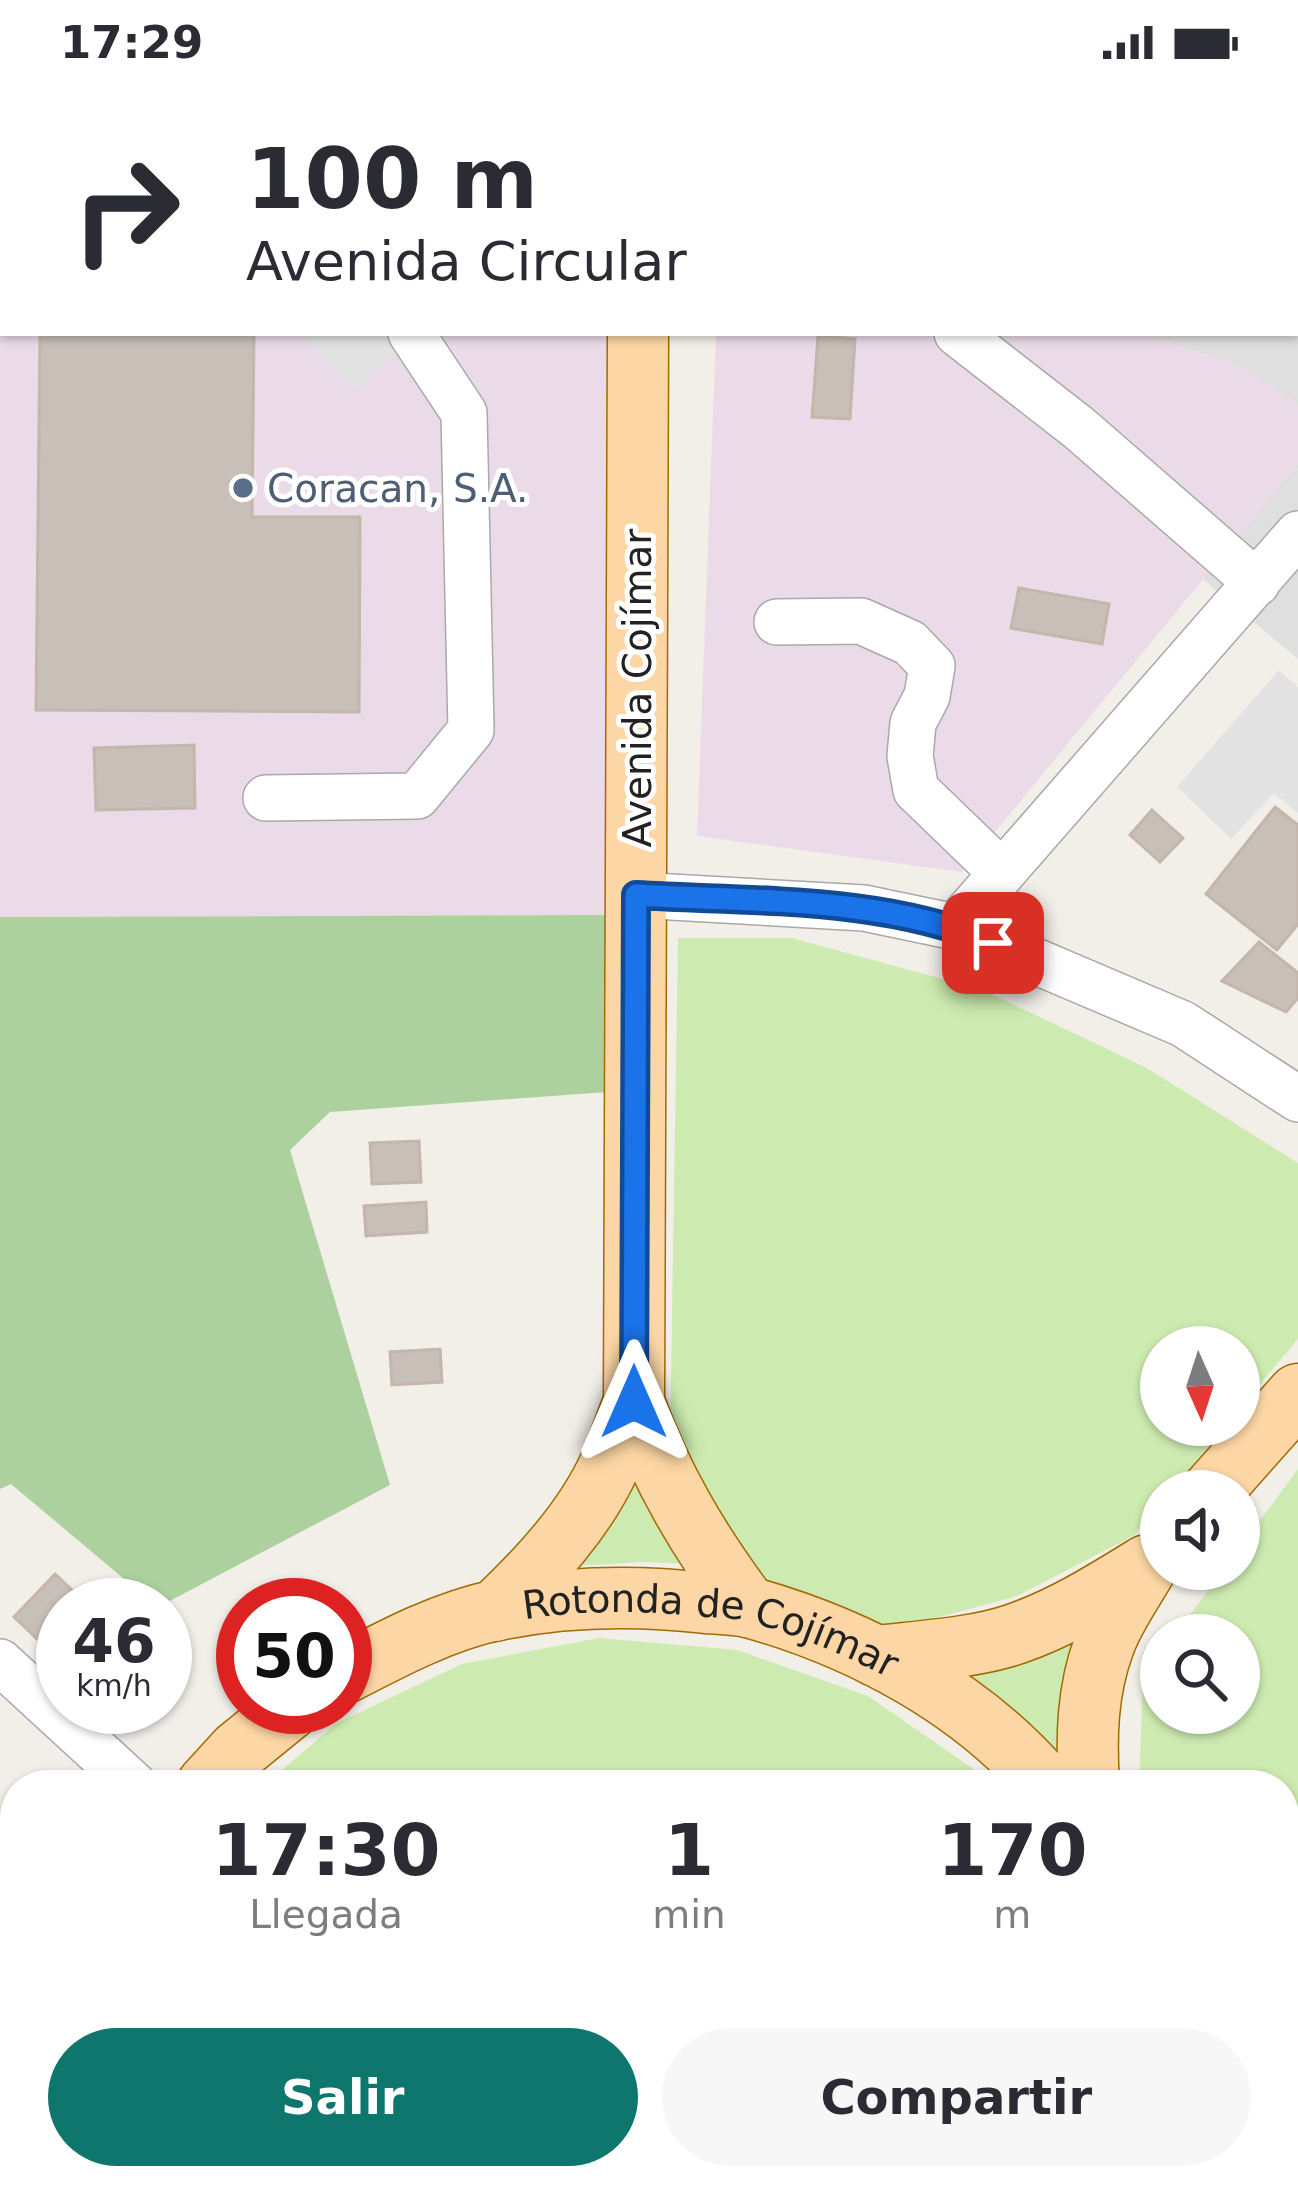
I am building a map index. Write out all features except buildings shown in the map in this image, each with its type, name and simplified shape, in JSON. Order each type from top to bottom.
[{"type":"main road","name":"Avenida Cojímar","points":[[638,336],[634,1402],[652,1452],[684,1514],[748,1607]]},
{"type":"main road","points":[[1231,1470],[1298,1394]]},
{"type":"main road","name":"Avenida Cojímar","points":[[495,1611],[542,1567],[575,1521],[609,1468],[634,1402]]},
{"type":"main road","points":[[876,1656],[1013,1635],[1089,1601],[1140,1566]]},
{"type":"main road","points":[[1088,1770],[1086,1739],[1104,1642],[1140,1581]]},
{"type":"main road","name":"Rotonda de Cojímar","points":[[372,1659],[495,1611],[563,1600],[620,1597],[748,1607],[830,1635],[921,1681],[964,1710],[1031,1770]]},
{"type":"main road","points":[[221,1770],[259,1734]]},
{"type":"street","points":[[266,798],[417,796],[471,730],[464,413],[413,336]]},
{"type":"street","points":[[961,336],[1079,428],[1257,583]]},
{"type":"street","points":[[955,927],[1298,534]]},
{"type":"street","points":[[777,622],[862,621],[910,643],[932,666],[927,696],[913,723],[910,756],[916,790],[1002,873]]},
{"type":"street","points":[[636,895],[864,908],[955,927],[1183,1024],[1298,1099]]},
{"type":"street","points":[[0,1662],[118,1770]]},
{"type":"shaded area","points":[[0,336],[624,336],[625,915],[0,917]]},
{"type":"shaded area","points":[[304,336],[411,336],[356,391]]},
{"type":"shaded area","points":[[716,336],[1150,336],[1239,366],[1298,404],[1298,464],[962,872],[697,836]]},
{"type":"shaded area","points":[[1150,336],[1298,336],[1298,404],[1239,366]]},
{"type":"shaded area","points":[[1298,464],[1298,659],[1203,579]]},
{"type":"shaded area","points":[[1279,670],[1298,687],[1298,813],[1274,793],[1231,839],[1177,787]]},
{"type":"green space","points":[[625,915],[621,1091],[330,1112],[290,1150],[390,1485],[192,1589],[192,1578],[123,1578],[11,1484],[0,1489],[0,917]]},
{"type":"green space","points":[[678,938],[792,938],[983,990],[1147,1068],[1298,1163],[1298,1339],[1260,1384],[1260,1326],[1140,1326],[1140,1446],[1208,1446],[1188,1470],[1140,1470],[1140,1528],[1133,1536],[1017,1596],[895,1629],[760,1578],[670,1446]]},
{"type":"green space","points":[[1298,1469],[1298,1770],[1140,1770],[1141,1734],[1260,1734],[1260,1614],[1191,1614],[1208,1590],[1260,1590],[1260,1521]]},
{"type":"green space","points":[[633,1474],[695,1564],[577,1566]]},
{"type":"green space","points":[[1079,1628],[1062,1759],[963,1676]]},
{"type":"green space","points":[[599,1638],[737,1650],[868,1696],[975,1770],[282,1770],[324,1734],[372,1734],[372,1706],[462,1664]]},
{"type":"place","name":"Coracan, S.A.","points":[[243,488]]},
{"type":"route","points":[[634,1402],[636,895],[864,908],[955,927],[993,943]]}]
